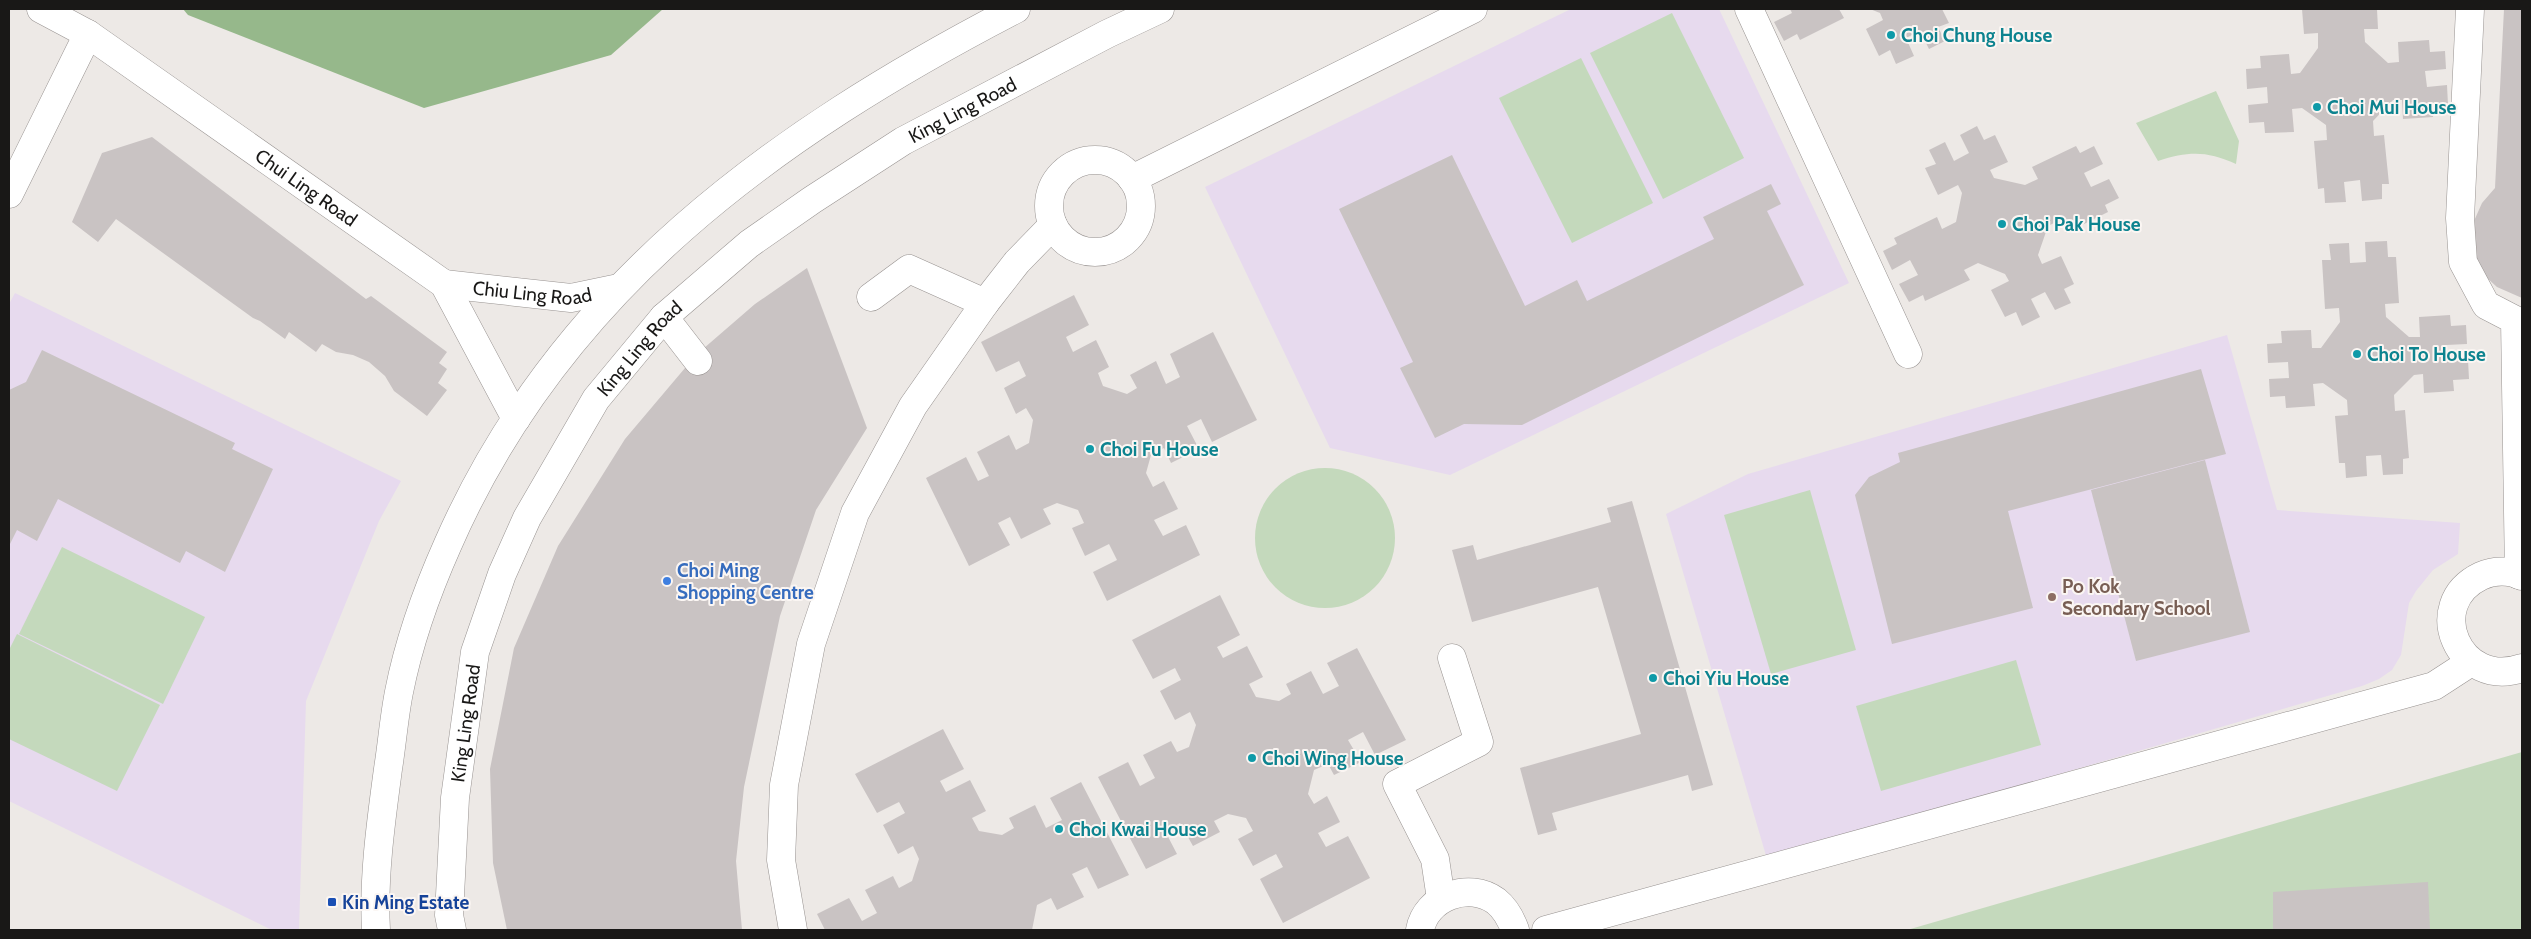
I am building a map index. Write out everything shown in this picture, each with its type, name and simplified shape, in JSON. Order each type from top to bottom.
[{"type":"street","name":"Chui Ling Road","points":[[41,9],[88,34],[444,284],[516,419]]},
{"type":"street","points":[[376,930],[382,811],[399,692],[416,629],[434,576],[459,518],[486,467],[516,419],[576,336],[658,248],[704,208],[811,128],[893,76],[1016,9]]},
{"type":"street","name":"King Ling Road","points":[[452,930],[450,915],[455,798],[475,652],[502,574],[527,518],[596,399],[664,317],[749,244],[812,200],[903,142],[1098,39],[1160,9]]},
{"type":"street","points":[[1132,179],[1473,9]]},
{"type":"street","points":[[1749,9],[1908,354]]},
{"type":"street","points":[[2470,9],[2460,218],[2463,262],[2486,305],[2515,320],[2521,575],[2504,572],[2488,573],[2473,580],[2461,590],[2454,605],[2451,620],[2453,636],[2460,651],[2471,662],[2487,670],[2504,672],[2522,668]]},
{"type":"street","points":[[9,194],[88,34]]},
{"type":"street","points":[[1094,160],[1108,162],[1122,168],[1132,179],[1140,193],[1142,208],[1138,222],[1130,236],[1118,246],[1104,251],[1089,252],[1074,247],[1062,238],[1053,225],[1049,211],[1050,196],[1056,182],[1066,171],[1079,163],[1094,160]]},
{"type":"street","points":[[793,930],[781,860],[784,785],[811,644],[854,513],[913,406],[985,303],[1017,262],[1053,225]]},
{"type":"street","points":[[871,297],[909,269],[985,303]]},
{"type":"street","name":"Chiu Ling Road","points":[[444,284],[571,298],[619,288]]},
{"type":"street","points":[[664,317],[698,361]]},
{"type":"street","points":[[1441,899],[1435,859],[1397,784],[1479,742],[1452,658]]},
{"type":"street","points":[[1546,930],[2434,686],[2471,662]]},
{"type":"street","points":[[1420,930],[1429,910],[1441,899],[1455,893],[1470,892],[1484,895],[1496,901],[1509,916],[1515,930]]},
{"type":"shaded area","points":[[1571,9],[1719,9],[1849,283],[1450,475],[1330,448],[1205,187]]},
{"type":"shaded area","points":[[15,293],[401,481],[379,521],[306,701],[299,930],[272,930],[9,801],[9,304]]},
{"type":"shaded area","name":"Po Kok Secondary School","points":[[2227,335],[2277,510],[2460,523],[2458,554],[2433,570],[2409,603],[2401,655],[2392,670],[2379,679],[2362,686],[1767,859],[1666,514],[1748,474]]},
{"type":"green space","points":[[183,9],[663,9],[611,55],[424,108],[188,15]]},
{"type":"green space","points":[[1672,13],[1744,158],[1663,199],[1590,53]]},
{"type":"green space","points":[[1581,58],[1653,203],[1572,243],[1499,98]]},
{"type":"green space","points":[[2216,91],[2239,141],[2236,164],[2216,157],[2198,154],[2179,155],[2158,161],[2136,123]]},
{"type":"green space","points":[[1325,468],[1339,469],[1352,473],[1364,479],[1375,488],[1384,499],[1390,511],[1394,524],[1394,552],[1390,565],[1384,577],[1375,588],[1364,597],[1352,603],[1339,607],[1325,608],[1311,607],[1298,603],[1286,597],[1275,588],[1266,577],[1260,565],[1256,552],[1255,538],[1256,524],[1260,511],[1266,499],[1275,488],[1286,479],[1298,473],[1311,469]]},
{"type":"green space","points":[[1810,490],[1856,650],[1771,674],[1724,515]]},
{"type":"green space","points":[[62,547],[205,617],[163,704],[19,634]]},
{"type":"green space","points":[[17,634],[160,705],[117,791],[9,739],[9,650]]},
{"type":"green space","points":[[2016,660],[2041,745],[1881,791],[1856,706]]},
{"type":"green space","points":[[2522,752],[2522,930],[1907,930]]},
{"type":"building","points":[[1790,9],[1839,9],[1844,18],[1800,40],[1797,34],[1784,41],[1774,22],[1792,13]]},
{"type":"building","name":"Choi Chung House","points":[[1870,9],[1942,9],[1949,23],[1938,27],[1945,41],[1929,49],[1920,31],[1906,38],[1914,56],[1896,64],[1890,50],[1879,56],[1866,29],[1883,20],[1880,13]]},
{"type":"building","name":"Choi Mui House","points":[[2302,9],[2377,9],[2378,29],[2364,29],[2365,42],[2388,63],[2399,62],[2398,42],[2429,40],[2430,52],[2445,51],[2446,69],[2425,71],[2427,87],[2447,85],[2448,105],[2432,106],[2433,117],[2403,119],[2402,100],[2393,100],[2373,121],[2374,136],[2384,135],[2389,184],[2382,184],[2382,199],[2362,201],[2360,180],[2344,182],[2346,202],[2325,203],[2324,188],[2318,189],[2314,141],[2327,140],[2326,125],[2302,108],[2292,109],[2294,132],[2265,133],[2264,122],[2249,123],[2248,105],[2268,103],[2267,87],[2247,89],[2246,69],[2261,68],[2260,56],[2289,54],[2291,74],[2300,73],[2318,48],[2318,33],[2304,34]]},
{"type":"building","points":[[2504,9],[2522,9],[2522,298],[2497,287],[2485,276],[2476,261],[2474,221],[2482,203],[2495,188]]},
{"type":"building","name":"Choi Pak House","points":[[1977,126],[1984,140],[1995,135],[2008,162],[1990,170],[1994,178],[2025,185],[2038,179],[2032,167],[2076,146],[2080,153],[2094,146],[2103,164],[2084,173],[2091,187],[2109,179],[2119,198],[2105,205],[2108,212],[2066,233],[2060,220],[2048,226],[2038,255],[2042,264],[2061,256],[2074,284],[2064,289],[2071,303],[2055,310],[2045,292],[2031,299],[2040,317],[2022,326],[2016,312],[2005,317],[1991,290],[2009,281],[2005,274],[1978,263],[1964,270],[1970,280],[1925,301],[1923,295],[1909,302],[1899,284],[1918,275],[1910,260],[1892,270],[1883,251],[1897,244],[1894,238],[1937,217],[1942,229],[1956,222],[1962,193],[1958,185],[1938,195],[1925,168],[1936,164],[1929,150],[1945,142],[1954,161],[1969,153],[1960,135]]},
{"type":"building","points":[[152,137],[366,299],[371,296],[447,352],[439,363],[447,369],[438,383],[447,390],[427,416],[394,391],[385,376],[369,362],[353,355],[336,352],[322,344],[316,352],[289,332],[285,339],[116,219],[98,242],[72,222],[102,153]]},
{"type":"building","points":[[1452,155],[1525,306],[1577,280],[1587,301],[1714,239],[1703,217],[1771,184],[1781,204],[1767,211],[1804,285],[1522,425],[1464,424],[1435,438],[1400,368],[1413,362],[1339,209]]},
{"type":"building","name":"Choi To House","points":[[2387,241],[2388,257],[2396,257],[2399,303],[2385,304],[2386,317],[2409,337],[2420,337],[2419,317],[2450,315],[2451,326],[2466,325],[2467,344],[2446,345],[2448,361],[2468,360],[2469,379],[2453,380],[2454,391],[2424,393],[2423,374],[2414,375],[2394,395],[2395,411],[2405,410],[2409,458],[2403,459],[2403,474],[2383,475],[2381,455],[2366,456],[2367,476],[2346,478],[2345,463],[2339,463],[2335,416],[2348,415],[2347,400],[2323,383],[2313,384],[2315,406],[2286,408],[2285,396],[2270,397],[2269,379],[2289,378],[2288,362],[2268,363],[2267,344],[2282,343],[2281,331],[2311,330],[2312,348],[2321,348],[2340,322],[2339,308],[2325,309],[2322,260],[2331,260],[2329,244],[2349,243],[2350,263],[2366,262],[2365,242]]},
{"type":"building","name":"Choi Ming Shopping Centre","points":[[807,268],[867,428],[816,510],[780,616],[744,787],[736,861],[742,930],[507,930],[493,863],[490,769],[514,648],[558,546],[625,439],[696,355],[755,304]]},
{"type":"building","name":"Choi Fu House","points":[[1074,295],[1089,325],[1066,337],[1073,352],[1096,340],[1109,367],[1098,373],[1103,386],[1127,394],[1137,388],[1130,375],[1156,361],[1166,384],[1180,377],[1170,354],[1213,332],[1257,420],[1212,442],[1201,419],[1187,426],[1199,449],[1171,463],[1164,448],[1151,455],[1146,473],[1153,487],[1164,481],[1178,509],[1154,520],[1163,536],[1186,525],[1200,555],[1107,601],[1093,572],[1117,560],[1109,544],[1085,556],[1072,528],[1084,523],[1078,510],[1057,503],[1043,509],[1051,524],[1021,539],[1010,517],[998,523],[1010,545],[969,566],[926,478],[966,457],[978,481],[989,476],[977,452],[1009,435],[1016,450],[1029,443],[1033,420],[1026,408],[1016,414],[1004,388],[1026,376],[1019,361],[996,372],[981,342]]},
{"type":"building","points":[[42,350],[235,443],[232,449],[273,469],[225,572],[186,551],[180,563],[58,499],[37,541],[17,530],[9,546],[9,390],[26,382]]},
{"type":"building","points":[[2201,369],[2226,454],[2008,511],[2033,608],[1892,644],[1855,495],[1869,477],[1900,462],[1898,453]]},
{"type":"building","points":[[2205,460],[2250,632],[2136,661],[2091,490]]},
{"type":"building","name":"Choi Yiu House","points":[[1632,501],[1713,785],[1692,791],[1688,775],[1552,813],[1557,830],[1538,835],[1520,768],[1641,734],[1598,587],[1472,622],[1452,550],[1473,545],[1477,560],[1611,522],[1607,508]]},
{"type":"building","name":"Choi Wing House","points":[[1220,595],[1240,635],[1217,647],[1223,658],[1247,646],[1263,677],[1249,684],[1256,697],[1279,701],[1291,694],[1286,684],[1311,671],[1323,694],[1339,686],[1327,663],[1357,648],[1406,740],[1375,755],[1363,732],[1348,740],[1361,762],[1334,775],[1328,764],[1314,770],[1308,794],[1314,804],[1327,796],[1340,822],[1318,833],[1326,847],[1348,836],[1370,878],[1283,923],[1260,879],[1283,867],[1276,854],[1253,866],[1238,839],[1253,831],[1246,818],[1228,814],[1214,821],[1220,832],[1193,846],[1180,823],[1165,831],[1177,854],[1146,869],[1098,777],[1128,762],[1140,786],[1155,778],[1143,755],[1171,741],[1177,752],[1189,747],[1196,725],[1190,712],[1175,720],[1160,691],[1181,680],[1175,668],[1153,679],[1132,640]]},
{"type":"building","name":"Choi Kwai House","points":[[943,729],[964,769],[940,781],[946,792],[970,780],[986,811],[972,818],[979,831],[1002,835],[1014,828],[1009,818],[1035,805],[1046,828],[1062,820],[1050,798],[1081,782],[1129,875],[1098,889],[1087,867],[1072,874],[1084,897],[1057,910],[1051,898],[1037,905],[1032,930],[825,930],[817,914],[849,898],[862,921],[877,913],[865,890],[893,876],[899,888],[912,881],[919,859],[913,846],[898,854],[883,825],[905,813],[899,802],[877,813],[855,774]]},
{"type":"building","points":[[2428,882],[2430,930],[2273,930],[2273,892]]},
{"type":"place","name":"Choi Chung House","points":[[1891,35]]},
{"type":"place","name":"Choi Mui House","points":[[2317,107]]},
{"type":"place","name":"Choi Pak House","points":[[2002,224]]},
{"type":"place","name":"Choi To House","points":[[2357,354]]},
{"type":"place","name":"Choi Fu House","points":[[1090,449]]},
{"type":"place","name":"Choi Ming Shopping Centre","points":[[667,581]]},
{"type":"place","name":"Po Kok Secondary School","points":[[2052,597]]},
{"type":"place","name":"Choi Yiu House","points":[[1653,678]]},
{"type":"place","name":"Choi Wing House","points":[[1252,758]]},
{"type":"place","name":"Choi Kwai House","points":[[1059,829]]},
{"type":"place","name":"Kin Ming Estate","points":[[332,902]]}]
